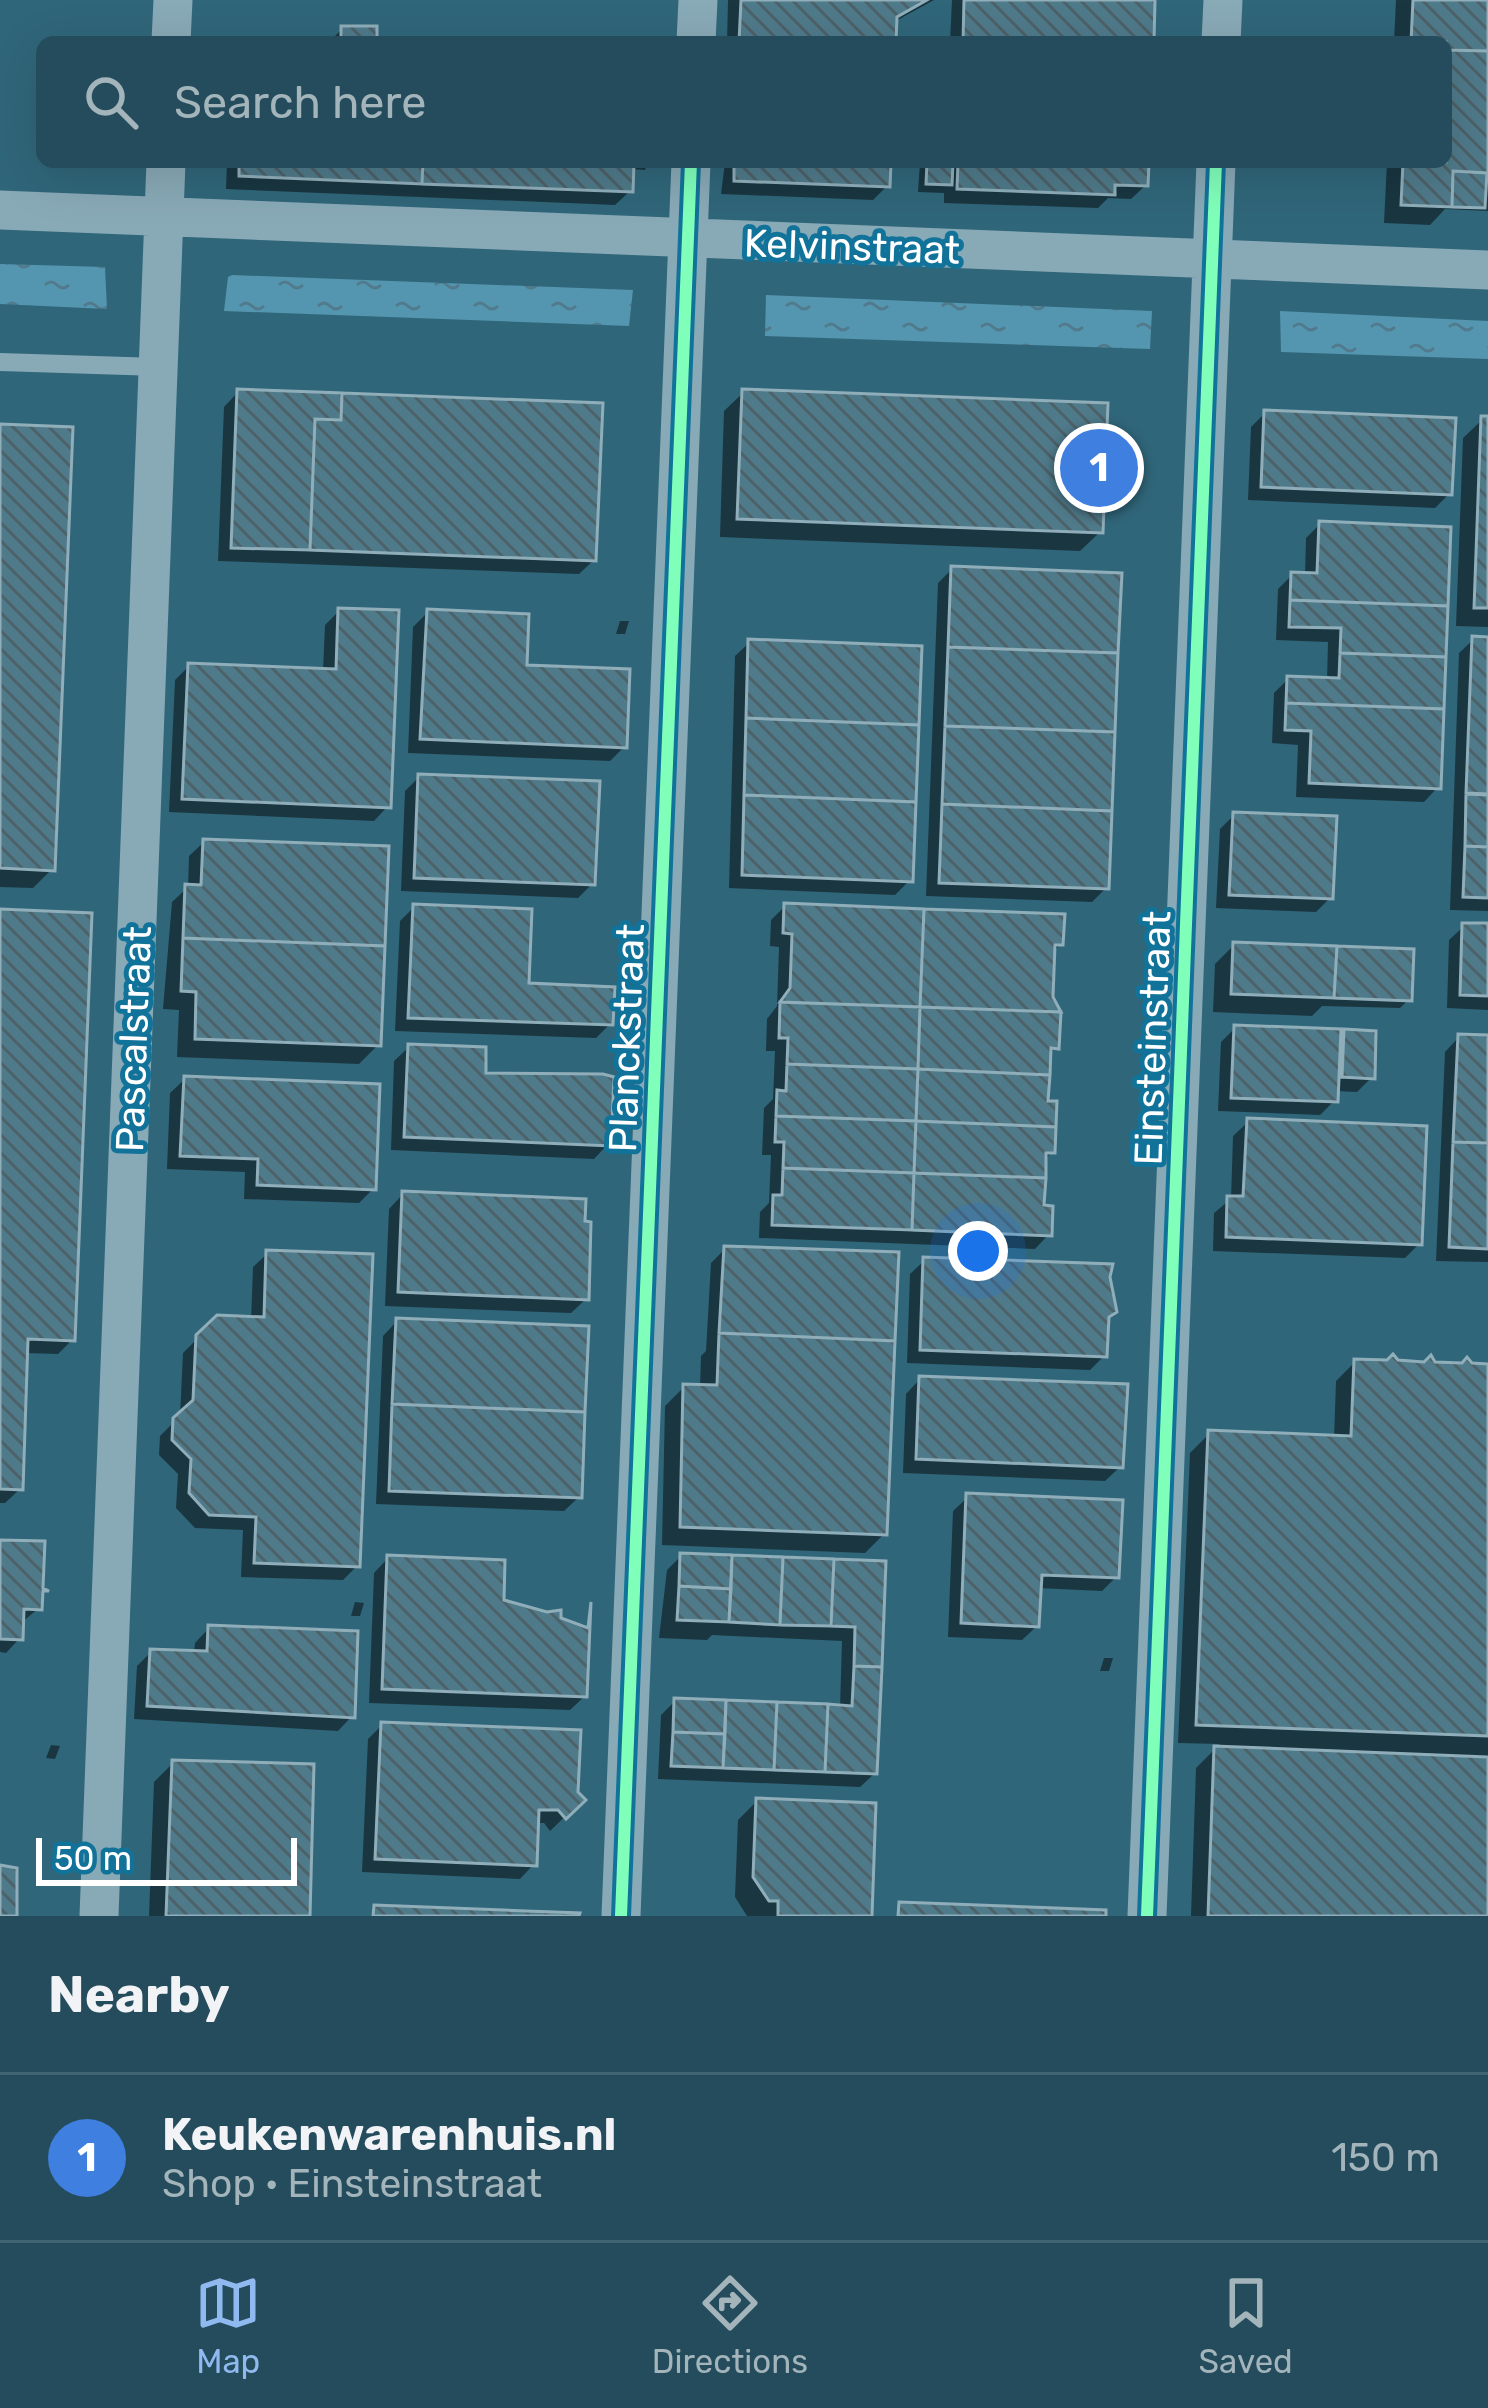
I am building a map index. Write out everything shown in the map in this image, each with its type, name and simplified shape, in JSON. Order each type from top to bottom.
[{"type":"street","points":[[171,36],[173,0]]},
{"type":"street","points":[[696,36],[698,0]]},
{"type":"street","points":[[1221,36],[1223,0]]},
{"type":"street","name":"Pascalstraat","points":[[99,1916],[166,168]]},
{"type":"street","name":"Planckstraat","points":[[621,1916],[691,168]]},
{"type":"street","name":"Einsteinstraat","points":[[1147,1916],[1216,168]]},
{"type":"street","name":"Kelvinstraat","points":[[0,210],[1488,270]]},
{"type":"lane","points":[[0,362],[158,367]]},
{"type":"water","points":[[0,264],[105,267],[107,309],[0,304]]},
{"type":"water","points":[[232,275],[633,290],[629,326],[224,311]]},
{"type":"water","points":[[766,295],[1152,311],[1150,349],[765,336]]},
{"type":"water","points":[[1280,311],[1488,321],[1488,359],[1281,352]]},
{"type":"building","points":[[741,0],[927,0],[897,17],[896,36],[739,36]]},
{"type":"building","points":[[964,0],[1155,0],[1154,36],[963,36]]},
{"type":"building","points":[[1413,0],[1488,0],[1488,51],[1452,50],[1452,36],[1411,36]]},
{"type":"building","points":[[341,26],[377,26],[377,36],[341,36]]},
{"type":"building","points":[[1452,50],[1488,51],[1488,173],[1453,171],[1452,207],[1401,205],[1403,168],[1452,168]]},
{"type":"building","points":[[239,168],[423,168],[422,184],[239,176]]},
{"type":"building","points":[[423,168],[634,168],[633,192],[422,184]]},
{"type":"building","points":[[734,168],[891,168],[890,187],[734,181]]},
{"type":"building","points":[[927,168],[953,168],[952,185],[926,184]]},
{"type":"building","points":[[958,168],[1149,168],[1148,186],[1115,185],[1115,195],[957,189]]},
{"type":"building","points":[[1453,171],[1487,173],[1485,208],[1452,207]]},
{"type":"building","points":[[237,389],[342,393],[341,420],[315,419],[310,550],[231,548]]},
{"type":"building","points":[[742,389],[1108,403],[1103,533],[737,519]]},
{"type":"building","points":[[342,393],[603,403],[596,561],[310,550],[315,419],[341,420]]},
{"type":"building","points":[[1264,410],[1456,418],[1452,495],[1261,487]]},
{"type":"building","points":[[1481,416],[1488,416],[1488,608],[1474,608]]},
{"type":"building","points":[[0,424],[73,427],[55,871],[0,868]]},
{"type":"building","points":[[1319,521],[1451,527],[1448,606],[1290,600],[1291,572],[1317,573]]},
{"type":"building","points":[[951,566],[1122,573],[1118,653],[948,647]]},
{"type":"building","points":[[1290,600],[1448,606],[1446,657],[1340,653],[1341,628],[1289,627]]},
{"type":"building","points":[[338,608],[399,610],[391,808],[182,799],[188,663],[336,669]]},
{"type":"building","points":[[427,609],[529,614],[527,665],[630,669],[627,748],[420,739]]},
{"type":"building","points":[[1472,636],[1488,637],[1488,794],[1466,793]]},
{"type":"building","points":[[748,639],[922,646],[919,725],[746,718]]},
{"type":"building","points":[[948,647],[1118,653],[1115,732],[945,726]]},
{"type":"building","points":[[1340,653],[1446,657],[1444,709],[1286,703],[1287,676],[1339,678]]},
{"type":"building","points":[[1286,703],[1444,709],[1441,789],[1309,783],[1311,731],[1285,730]]},
{"type":"building","points":[[746,718],[919,725],[916,802],[744,795]]},
{"type":"building","points":[[945,726],[1115,732],[1112,811],[942,804]]},
{"type":"building","points":[[418,774],[600,781],[595,885],[414,878]]},
{"type":"building","points":[[1466,794],[1488,795],[1488,847],[1465,846]]},
{"type":"building","points":[[744,795],[916,802],[913,882],[742,875]]},
{"type":"building","points":[[942,804],[1112,811],[1109,889],[939,883]]},
{"type":"building","points":[[1233,812],[1337,816],[1333,899],[1229,895]]},
{"type":"building","points":[[203,839],[389,846],[385,946],[183,938],[185,884],[201,885]]},
{"type":"building","points":[[1465,846],[1488,847],[1488,898],[1463,897]]},
{"type":"building","points":[[784,903],[924,909],[920,1007],[780,1002],[790,988],[792,934],[783,933]]},
{"type":"building","points":[[413,904],[532,909],[529,983],[615,987],[613,1025],[408,1018]]},
{"type":"building","points":[[0,909],[92,913],[75,1341],[28,1339],[23,1490],[0,1489]]},
{"type":"building","points":[[924,909],[1065,914],[1063,945],[1055,945],[1053,997],[1061,1012],[920,1007]]},
{"type":"building","points":[[1462,923],[1488,923],[1488,996],[1460,995]]},
{"type":"building","points":[[183,938],[385,946],[381,1046],[195,1039],[196,992],[181,991]]},
{"type":"building","points":[[1233,942],[1337,946],[1334,998],[1231,994]]},
{"type":"building","points":[[1337,946],[1414,949],[1412,1001],[1334,998]]},
{"type":"building","points":[[780,1002],[920,1007],[918,1069],[787,1064],[788,1038],[779,1038]]},
{"type":"building","points":[[920,1007],[1061,1012],[1059,1049],[1051,1048],[1050,1075],[918,1069]]},
{"type":"building","points":[[1234,1025],[1341,1029],[1338,1102],[1231,1098]]},
{"type":"building","points":[[1344,1029],[1376,1031],[1375,1079],[1342,1077]]},
{"type":"building","points":[[1458,1034],[1488,1035],[1488,1143],[1453,1142]]},
{"type":"building","points":[[408,1044],[486,1047],[486,1073],[614,1077],[611,1146],[404,1137]]},
{"type":"building","points":[[787,1064],[918,1069],[916,1121],[776,1116],[777,1090],[786,1091]]},
{"type":"building","points":[[918,1069],[1050,1075],[1048,1101],[1057,1101],[1056,1127],[916,1121]]},
{"type":"building","points":[[184,1076],[380,1084],[376,1190],[257,1185],[258,1159],[180,1156]]},
{"type":"building","points":[[776,1116],[916,1121],[914,1173],[783,1168],[784,1142],[775,1142]]},
{"type":"building","points":[[1247,1118],[1427,1126],[1422,1245],[1226,1237],[1227,1196],[1243,1196]]},
{"type":"building","points":[[916,1121],[1056,1127],[1055,1153],[1046,1153],[1046,1178],[914,1173]]},
{"type":"building","points":[[1453,1142],[1488,1143],[1488,1249],[1449,1247]]},
{"type":"building","points":[[783,1168],[914,1173],[912,1230],[772,1225],[773,1195],[782,1195]]},
{"type":"building","points":[[914,1173],[1046,1178],[1044,1205],[1053,1206],[1052,1236],[912,1230]]},
{"type":"building","points":[[402,1191],[586,1199],[585,1221],[591,1222],[589,1300],[398,1292]]},
{"type":"building","points":[[724,1246],[899,1252],[895,1341],[719,1333]]},
{"type":"building","points":[[266,1250],[373,1254],[360,1567],[254,1563],[256,1517],[209,1515],[189,1493],[191,1459],[172,1440],[173,1418],[193,1400],[196,1335],[217,1315],[264,1317]]},
{"type":"building","points":[[923,1257],[1113,1264],[1110,1277],[1117,1312],[1109,1317],[1107,1357],[920,1350]]},
{"type":"building","points":[[396,1318],[589,1326],[585,1412],[392,1404]]},
{"type":"building","points":[[719,1333],[895,1341],[887,1535],[680,1527],[683,1384],[717,1385]]},
{"type":"building","points":[[1393,1354],[1398,1360],[1424,1362],[1431,1355],[1435,1362],[1462,1363],[1467,1357],[1472,1363],[1488,1364],[1488,1736],[1196,1725],[1208,1430],[1351,1436],[1354,1359],[1387,1360]]},
{"type":"building","points":[[919,1376],[1128,1384],[1123,1468],[916,1459]]},
{"type":"building","points":[[392,1404],[585,1412],[582,1498],[389,1491]]},
{"type":"building","points":[[966,1493],[1123,1500],[1119,1578],[1042,1575],[1039,1627],[961,1623]]},
{"type":"building","points":[[0,1540],[45,1541],[43,1588],[49,1591],[43,1591],[42,1610],[24,1609],[23,1640],[0,1639]]},
{"type":"building","points":[[680,1553],[732,1555],[731,1589],[679,1586]]},
{"type":"building","points":[[387,1555],[505,1560],[504,1600],[547,1612],[561,1610],[561,1618],[588,1628],[591,1602],[587,1697],[382,1689]]},
{"type":"building","points":[[732,1555],[783,1557],[780,1625],[729,1622]]},
{"type":"building","points":[[783,1557],[834,1559],[831,1626],[780,1625]]},
{"type":"building","points":[[834,1559],[886,1561],[882,1667],[854,1666],[855,1627],[831,1626]]},
{"type":"building","points":[[679,1586],[731,1589],[729,1622],[677,1620]]},
{"type":"building","points":[[208,1625],[358,1631],[355,1718],[147,1706],[150,1649],[207,1651]]},
{"type":"building","points":[[854,1666],[882,1667],[877,1774],[825,1772],[828,1704],[852,1706]]},
{"type":"building","points":[[674,1698],[726,1700],[725,1734],[673,1732]]},
{"type":"building","points":[[726,1700],[777,1702],[774,1770],[723,1768]]},
{"type":"building","points":[[777,1702],[828,1704],[825,1772],[774,1770]]},
{"type":"building","points":[[381,1722],[581,1730],[578,1792],[586,1800],[566,1819],[558,1810],[539,1810],[537,1866],[375,1859]]},
{"type":"building","points":[[673,1732],[725,1734],[723,1768],[671,1766]]},
{"type":"building","points":[[1214,1746],[1488,1757],[1488,1916],[1208,1916]]},
{"type":"building","points":[[172,1760],[314,1764],[310,1916],[166,1916]]},
{"type":"building","points":[[756,1798],[876,1803],[872,1916],[778,1916],[778,1901],[769,1901],[753,1877]]},
{"type":"building","points":[[0,1865],[17,1868],[17,1916],[0,1916]]},
{"type":"building","points":[[899,1902],[1106,1910],[1106,1916],[898,1916]]},
{"type":"building","points":[[374,1905],[580,1913],[373,1916]]},
{"type":"cycle path","points":[[621,1916],[691,168]]},
{"type":"cycle path","points":[[1147,1916],[1216,168]]},
{"type":"place","name":"Keukenwarenhuis.nl","points":[[1099,468]]}]
